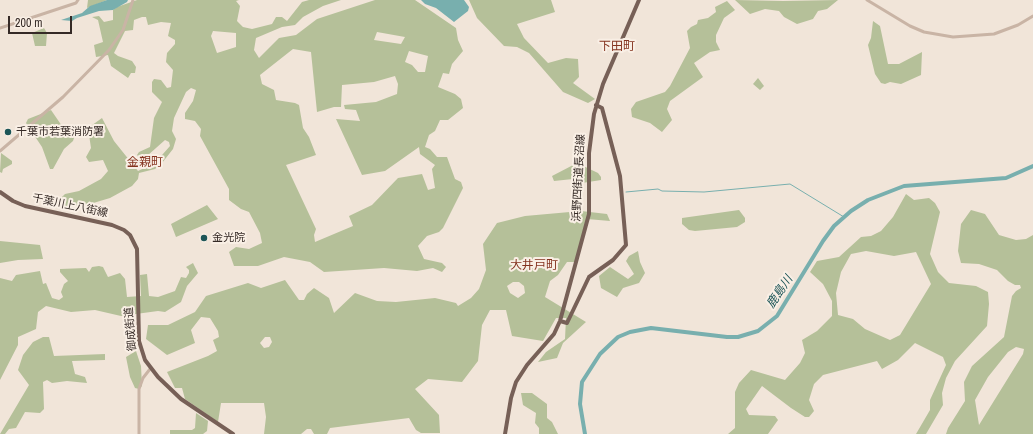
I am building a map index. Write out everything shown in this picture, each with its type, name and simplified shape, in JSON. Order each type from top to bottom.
[{"type":"main road","name":"浜野四街道長沼線","points":[[505,434],[511,398],[516,382],[527,366],[554,334],[560,321],[589,214],[589,153],[596,105],[603,84],[639,0]]},
{"type":"main road","name":"浜野四街道長沼線","points":[[560,321],[568,323],[589,277],[613,260],[626,245],[620,176],[602,108],[596,105]]},
{"type":"main road","name":"千葉川上八街線","points":[[0,192],[13,201],[25,206],[115,226],[126,232],[135,241]]},
{"type":"main road","name":"御成街道","points":[[135,241],[137,253],[139,341],[143,357],[150,369]]},
{"type":"main road","points":[[150,369],[184,401],[233,434]]},
{"type":"street","points":[[0,28],[76,3],[78,0]]},
{"type":"street","points":[[0,152],[63,97],[109,50],[120,34],[132,7],[133,0]]},
{"type":"street","points":[[867,0],[910,26],[924,32],[953,37],[994,34],[1018,25],[1033,16]]},
{"type":"street","points":[[139,434],[140,389],[143,378],[150,369]]},
{"type":"green space","points":[[88,0],[107,0],[87,8]]},
{"type":"green space","points":[[137,0],[239,0],[236,1],[240,6],[237,21],[243,27],[252,29],[272,24],[276,17],[282,17],[287,21],[302,2],[309,0],[341,0],[323,6],[303,17],[295,25],[282,27],[256,38],[254,50],[259,58],[279,38],[296,35],[317,19],[375,0],[415,0],[456,28],[458,40],[463,51],[452,64],[449,74],[443,73],[438,87],[455,94],[461,99],[463,108],[448,120],[440,120],[435,131],[429,135],[425,147],[430,149],[437,157],[447,157],[455,179],[461,182],[463,188],[443,228],[439,232],[427,236],[418,246],[424,259],[442,263],[446,267],[442,272],[433,268],[417,271],[384,268],[324,272],[310,262],[284,257],[258,266],[234,266],[229,252],[236,247],[249,249],[262,243],[260,233],[249,212],[241,209],[229,200],[229,189],[200,136],[201,129],[195,121],[185,119],[185,113],[193,101],[196,90],[191,88],[186,92],[174,118],[172,131],[176,139],[173,149],[162,163],[155,169],[139,173],[138,179],[132,186],[110,198],[90,204],[65,207],[61,198],[65,194],[79,191],[101,179],[108,171],[103,160],[89,162],[86,157],[91,148],[88,128],[102,118],[114,141],[138,171],[155,163],[170,146],[169,142],[165,140],[147,156],[140,158],[137,155],[139,152],[150,147],[154,118],[162,102],[152,92],[152,82],[154,79],[161,80],[167,88],[171,87],[173,70],[166,62],[167,53],[175,44],[175,40],[168,36],[171,23],[161,22],[148,25],[146,17],[142,17],[134,20],[133,30],[125,31],[114,53],[132,61],[136,67],[135,73],[131,73],[128,78],[111,66],[108,55],[96,57],[94,45],[103,42],[98,20],[92,17],[99,16],[104,22],[113,20],[113,10],[117,7]],"holes":[[[213,31],[236,33],[236,47],[217,53],[211,36]],[[377,32],[405,37],[401,44],[374,40]],[[293,49],[311,52],[317,112],[334,107],[341,107],[342,85],[374,82],[395,76],[398,84],[397,94],[376,102],[344,105],[345,109],[356,110],[360,121],[336,119],[362,175],[385,171],[419,147],[420,154],[435,165],[432,169],[435,188],[428,190],[422,174],[398,178],[372,205],[349,216],[353,226],[315,242],[314,235],[316,229],[286,165],[316,155],[309,137],[303,128],[299,105],[276,100],[274,90],[262,84],[260,75]],[[409,51],[428,56],[425,72],[418,72],[412,65],[405,62]]]},
{"type":"green space","points":[[469,0],[551,0],[555,12],[517,24],[524,38],[548,63],[566,58],[578,59],[579,77],[573,83],[595,99],[588,103],[563,92],[529,53],[517,47],[504,46],[477,18]]},
{"type":"green space","points":[[735,0],[838,0],[827,9],[818,11],[813,19],[797,24],[784,17],[779,11],[765,9],[750,14]]},
{"type":"green space","points":[[727,1],[735,10],[724,18],[716,35],[716,42],[720,50],[710,52],[694,63],[703,77],[670,101],[667,109],[672,120],[662,132],[650,123],[632,117],[631,109],[636,102],[665,92],[670,86],[690,48],[687,31],[697,24],[698,20],[708,18],[716,12],[715,7]]},
{"type":"green space","points":[[873,21],[880,26],[888,64],[899,64],[922,52],[921,75],[901,84],[890,82],[885,84],[881,83],[875,74],[868,45],[871,38]]},
{"type":"green space","points":[[44,28],[47,33],[46,46],[35,46],[32,33]]},
{"type":"green space","points":[[758,78],[764,86],[760,90],[753,84]]},
{"type":"green space","points":[[51,110],[62,126],[75,135],[73,141],[64,149],[53,169],[50,169],[42,147],[26,123],[28,119]]},
{"type":"green space","points":[[1,153],[12,161],[12,164],[3,169],[2,173],[0,172]]},
{"type":"green space","points":[[577,163],[598,173],[601,180],[582,183],[573,179],[554,181],[552,176]]},
{"type":"green space","points":[[906,194],[914,200],[929,198],[935,203],[940,212],[930,254],[938,272],[949,283],[976,286],[988,292],[989,304],[987,326],[955,361],[946,378],[942,393],[943,405],[926,434],[916,434],[930,410],[930,400],[946,365],[943,357],[915,343],[898,360],[882,369],[877,361],[823,375],[814,384],[809,400],[814,411],[809,417],[805,417],[791,408],[762,386],[746,409],[749,415],[775,416],[778,420],[768,434],[728,434],[735,428],[735,392],[739,383],[751,370],[785,380],[800,363],[805,353],[802,340],[817,331],[832,316],[832,301],[823,284],[810,272],[817,261],[839,257],[861,237],[871,236],[881,231],[893,217]],"holes":[[[866,251],[894,256],[916,252],[931,284],[900,335],[890,340],[865,329],[853,319],[838,315],[836,293],[841,272],[851,254]]]},
{"type":"green space","points":[[207,205],[218,219],[176,237],[171,224]]},
{"type":"green space","points":[[739,210],[745,218],[745,222],[737,227],[695,231],[689,230],[682,224],[682,218]]},
{"type":"green space","points":[[971,210],[985,214],[999,235],[1016,240],[1026,239],[1033,235],[1033,434],[946,434],[948,428],[965,401],[964,382],[972,366],[1004,337],[1012,296],[1021,288],[1020,285],[1015,285],[1008,281],[997,270],[979,264],[961,263],[958,251],[961,224]],"holes":[[[1016,347],[1024,349],[1023,354],[979,425],[975,400],[988,377],[1008,352]]]},
{"type":"green space","points":[[581,211],[607,214],[610,221],[587,219],[576,262],[567,262],[558,275],[550,281],[545,297],[586,322],[563,343],[557,358],[538,362],[546,352],[565,339],[566,318],[556,318],[543,341],[512,336],[506,310],[490,310],[482,325],[478,361],[462,382],[428,379],[415,389],[439,415],[440,433],[421,433],[416,430],[409,418],[330,428],[327,434],[314,434],[311,429],[307,429],[301,434],[264,434],[266,417],[264,403],[221,403],[218,422],[185,399],[182,388],[175,388],[167,372],[217,351],[213,340],[219,337],[218,331],[210,318],[201,317],[191,330],[195,343],[167,355],[146,339],[148,325],[168,325],[195,312],[206,296],[248,283],[261,288],[285,280],[299,300],[304,300],[307,294],[314,288],[329,298],[334,313],[355,293],[377,301],[396,302],[435,298],[456,303],[458,306],[471,298],[479,289],[486,270],[483,244],[497,223],[525,216]],"holes":[[[513,282],[519,282],[524,286],[525,293],[518,298],[510,293],[507,286]],[[265,337],[270,337],[272,342],[269,347],[264,348],[260,343]]]},
{"type":"green space","points":[[0,241],[40,245],[43,259],[18,260],[0,263]]},
{"type":"green space","points":[[638,251],[640,262],[645,273],[639,283],[623,288],[617,297],[601,288],[599,276],[610,267],[628,279],[634,274],[626,261],[629,256]]},
{"type":"green space","points":[[193,263],[198,273],[187,286],[181,302],[165,312],[158,311],[121,316],[95,310],[71,312],[46,306],[38,312],[36,329],[18,337],[18,345],[0,380],[0,278],[12,281],[16,275],[40,271],[43,284],[46,283],[52,298],[59,300],[63,297],[61,292],[64,284],[68,281],[60,272],[60,269],[86,268],[89,272],[92,267],[99,266],[103,267],[108,277],[120,273],[125,279],[127,297],[141,296],[140,275],[147,274],[149,296],[158,297],[175,291],[181,277],[186,278],[189,273],[189,270],[186,267]]},
{"type":"green space","points":[[43,337],[49,337],[54,356],[105,354],[105,360],[72,361],[75,374],[85,377],[87,383],[67,381],[52,383],[47,380],[43,382],[44,409],[40,413],[25,412],[16,428],[9,429],[5,434],[0,434],[29,385],[18,370],[23,355],[33,342]]},
{"type":"green space","points":[[136,351],[141,366],[142,386],[139,389],[135,388],[130,377],[126,357]]},
{"type":"green space","points":[[521,393],[532,393],[547,404],[547,418],[552,422],[558,434],[539,434],[539,428],[535,423],[536,413],[523,405]]},
{"type":"green space","points":[[196,413],[208,421],[207,431],[203,434],[170,434],[170,430],[192,430],[195,428]]},
{"type":"water","points":[[107,0],[128,0],[113,10],[99,11],[72,21],[61,20],[82,13],[90,6]]},
{"type":"water","points":[[421,0],[464,0],[469,7],[468,11],[454,22],[436,8],[425,4]]},
{"type":"waterway","name":"鹿島川","points":[[585,434],[580,404],[582,382],[600,354],[618,337],[630,332],[651,328],[727,337],[738,337],[758,331],[777,316],[823,241],[834,226],[851,211],[868,200],[904,186],[1006,178],[1033,166]]},
{"type":"waterway","points":[[626,192],[658,189],[662,191],[704,192],[790,184],[844,217]]},
{"type":"place","name":"千葉市若葉消防署","points":[[8,132]]},
{"type":"place","name":"金光院","points":[[204,238]]},
{"type":"district","name":"下田町","points":[[617,47]]},
{"type":"district","name":"金親町","points":[[145,163]]},
{"type":"district","name":"大井戸町","points":[[534,266]]}]
